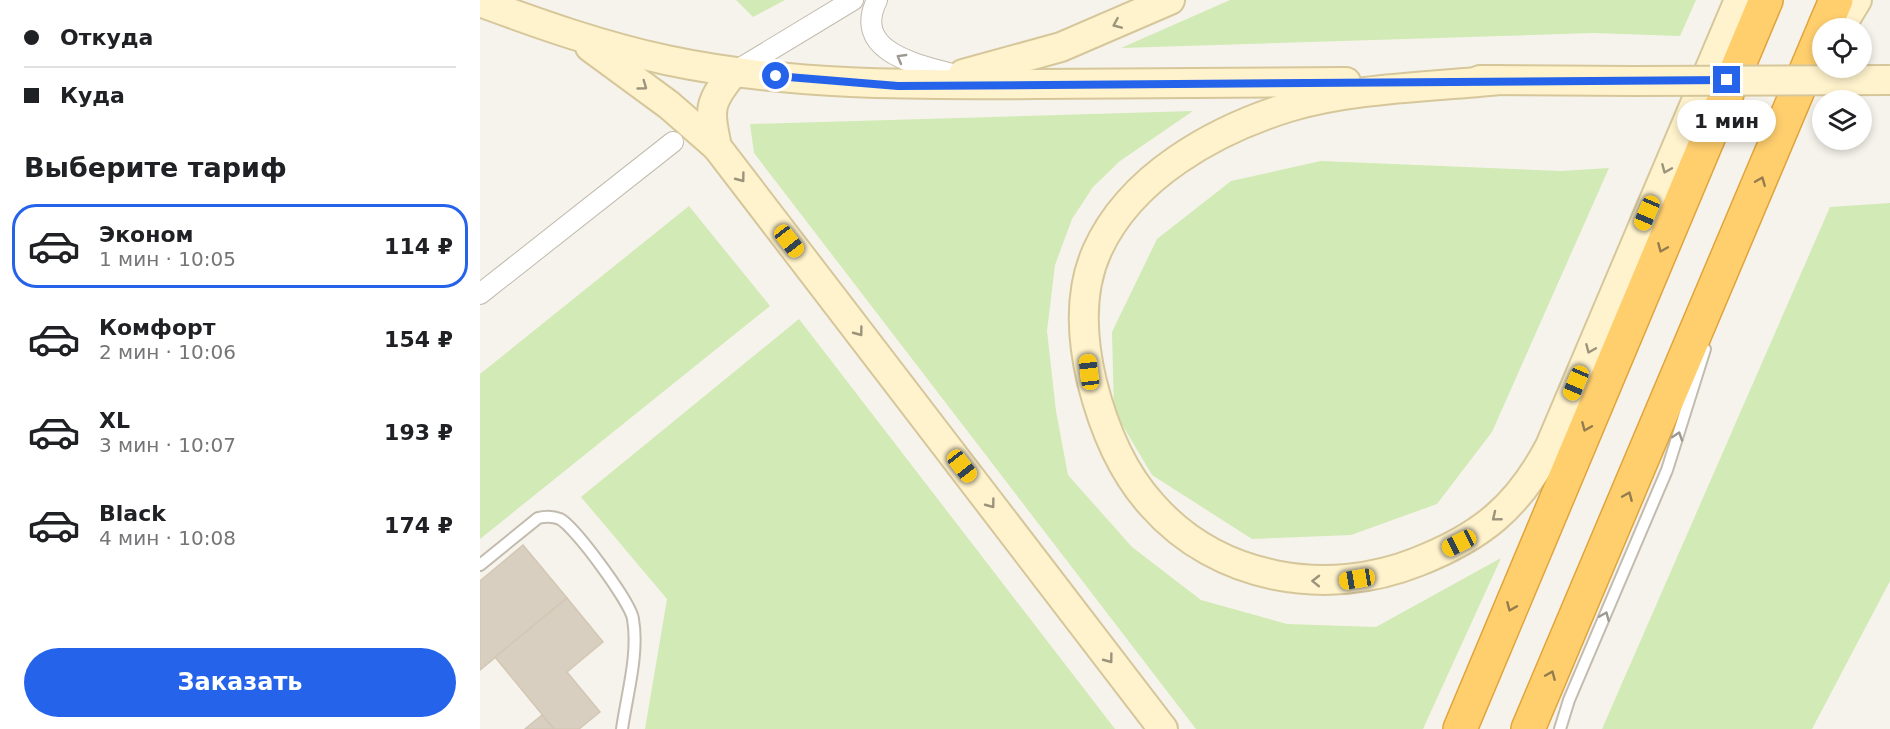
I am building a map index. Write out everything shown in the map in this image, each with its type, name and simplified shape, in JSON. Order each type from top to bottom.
[{"type":"highway","points":[[1460,729],[1766,0]]},
{"type":"highway","points":[[1828,18],[1836,0]]},
{"type":"highway","points":[[1528,729],[1812,57]]},
{"type":"main road","points":[[898,86],[956,75],[1061,47],[1170,0]]},
{"type":"main road","points":[[1498,80],[1330,98],[1256,119],[1191,152],[1162,172],[1117,216],[1097,252],[1085,296],[1086,348],[1096,397],[1110,437],[1132,480],[1152,507],[1199,543],[1227,560],[1256,571],[1311,582],[1341,581],[1398,570],[1431,557],[1485,526],[1512,504],[1532,480],[1550,446],[1738,0]]},
{"type":"main road","points":[[1846,18],[1857,0]]},
{"type":"main road","points":[[480,2],[579,39],[667,60],[734,72],[898,86],[1498,80],[1890,80]]},
{"type":"main road","points":[[579,39],[669,105],[717,147],[1163,729]]},
{"type":"main road","points":[[717,147],[710,114],[719,89],[734,72]]},
{"type":"main road","points":[[1783,128],[1812,77]]},
{"type":"street","points":[[734,72],[853,0]]},
{"type":"street","points":[[877,0],[872,9],[870,28],[880,44],[903,61],[956,75]]},
{"type":"street","points":[[480,294],[673,142]]},
{"type":"lane","points":[[1716,313],[1748,212]]},
{"type":"lane","points":[[1560,729],[1569,700],[1667,470],[1709,336]]},
{"type":"lane","points":[[480,565],[538,518],[550,516],[570,526],[625,598],[633,616],[633,646],[622,729]]},
{"type":"green space","points":[[736,0],[785,0],[753,17]]},
{"type":"green space","points":[[1230,0],[1696,0],[1680,36],[1593,33],[1121,48]]},
{"type":"green space","points":[[1193,111],[1120,161],[1093,187],[1072,219],[1055,265],[1047,331],[1056,411],[1068,475],[1132,547],[1201,600],[1287,624],[1376,627],[1501,558],[1423,729],[1196,729],[754,153],[750,124]]},
{"type":"green space","points":[[1321,161],[1561,171],[1609,168],[1492,432],[1437,504],[1351,535],[1252,539],[1152,475],[1114,411],[1112,332],[1157,239],[1231,181]]},
{"type":"green space","points":[[1890,203],[1890,581],[1812,729],[1602,729],[1830,207]]},
{"type":"green space","points":[[689,206],[770,306],[480,539],[480,374]]},
{"type":"green space","points":[[799,319],[1115,729],[645,729],[667,599],[581,497]]},
{"type":"building","points":[[523,545],[567,598],[480,670],[480,581]]},
{"type":"building","points":[[567,598],[603,642],[567,672],[600,712],[579,729],[554,729],[495,657]]},
{"type":"building","points":[[542,715],[554,729],[525,729]]},
{"type":"route","points":[[776,76],[898,86],[1727,80]]}]
